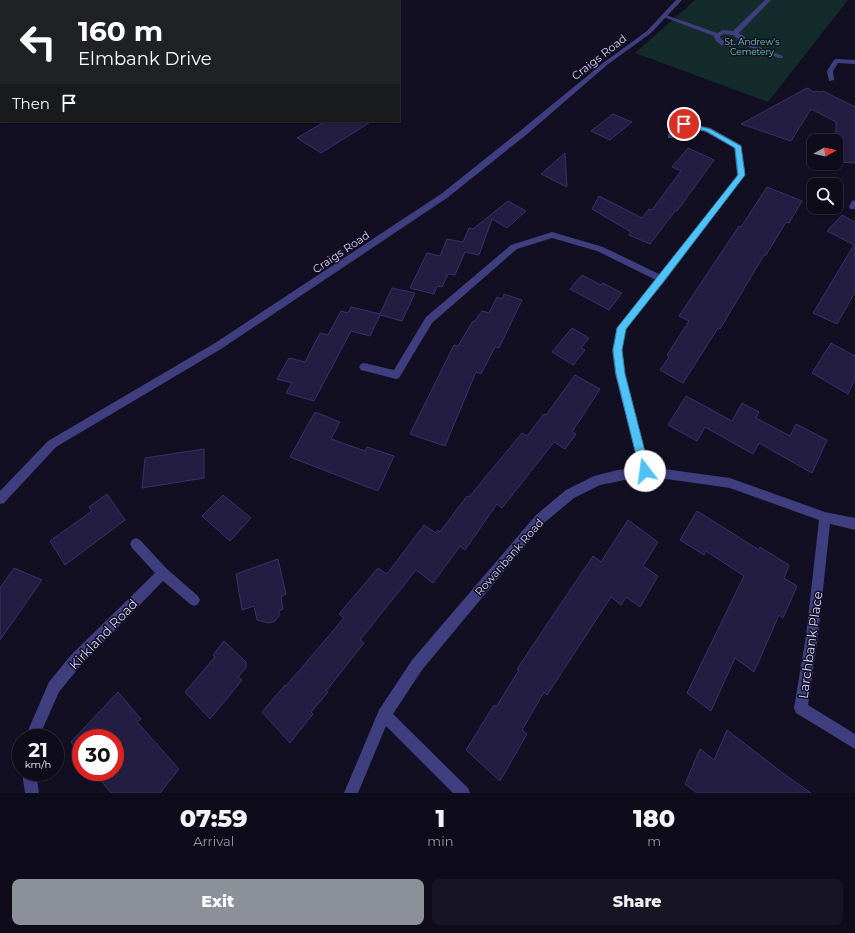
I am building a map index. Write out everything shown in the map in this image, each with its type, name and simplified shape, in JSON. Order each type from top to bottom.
[{"type":"street","name":"Craigs Road","points":[[0,499],[52,444],[218,346],[444,196],[524,133],[605,64],[649,32],[679,0]]},
{"type":"street","points":[[735,33],[768,0]]},
{"type":"street","points":[[664,16],[717,35],[727,32],[735,33],[742,37],[743,43]]},
{"type":"street","points":[[717,35],[717,39],[727,45],[736,46],[743,43],[781,57]]},
{"type":"street","points":[[831,80],[830,71],[836,61],[855,62]]},
{"type":"street","points":[[645,471],[620,374],[617,350],[622,328],[662,279],[741,175],[738,147],[708,130],[684,124],[671,136]]},
{"type":"street","points":[[364,367],[396,375],[429,320],[514,248],[552,235],[600,249],[662,279]]},
{"type":"street","name":"Rowanbank Road","points":[[384,715],[418,665],[540,519],[570,494],[598,480],[618,474],[645,471],[730,483],[825,517],[855,524]]},
{"type":"street","name":"Larchbank Place","points":[[825,517],[812,636],[800,708],[855,742]]},
{"type":"street","points":[[136,544],[163,572],[194,600]]},
{"type":"street","name":"Kirkland Road","points":[[36,729],[54,687],[76,660],[163,572]]},
{"type":"street","points":[[351,793],[384,715],[464,793]]},
{"type":"street","points":[[30,781],[32,793]]},
{"type":"green space","name":"St. Andrew's Cemetery","points":[[695,0],[848,0],[768,102],[635,53]]},
{"type":"building","points":[[807,88],[814,92],[823,91],[855,107],[855,163],[843,162],[843,134],[836,134],[836,122],[811,109],[791,141],[741,124]]},
{"type":"building","points":[[613,114],[632,122],[610,140],[591,131]]},
{"type":"building","points":[[324,122],[370,122],[321,153],[297,138]]},
{"type":"building","points":[[688,148],[714,160],[677,211],[676,210],[650,244],[629,235],[631,232],[592,209],[599,196],[642,218],[649,209],[652,210],[681,171],[672,167]]},
{"type":"building","points":[[565,153],[567,187],[541,174]]},
{"type":"building","points":[[767,187],[802,201],[789,223],[786,222],[766,255],[764,255],[720,329],[718,328],[683,383],[660,370],[669,357],[667,355],[689,321],[679,316]]},
{"type":"building","points":[[508,201],[526,211],[507,228],[492,219],[479,255],[465,252],[455,275],[448,274],[442,287],[437,286],[434,294],[410,288],[427,253],[440,256],[447,239],[463,242],[469,228],[473,229]]},
{"type":"building","points":[[842,215],[855,222],[855,292],[837,324],[813,313],[854,245],[827,231]]},
{"type":"building","points":[[582,275],[601,285],[603,283],[622,293],[609,310],[570,289]]},
{"type":"building","points":[[392,288],[415,293],[402,321],[380,315],[370,336],[351,331],[314,401],[286,393],[292,383],[277,379],[289,358],[305,362],[320,333],[328,335],[341,311],[348,313],[351,307],[380,314]]},
{"type":"building","points":[[504,294],[522,300],[499,348],[495,347],[481,374],[476,372],[445,446],[410,434],[454,345],[458,346],[473,321],[475,321],[482,311],[489,313],[497,297],[502,299]]},
{"type":"building","points":[[572,328],[589,338],[581,348],[585,350],[573,365],[552,352]]},
{"type":"building","points":[[831,343],[855,356],[855,379],[848,394],[812,373]]},
{"type":"building","points":[[575,375],[600,389],[572,432],[576,434],[565,449],[554,442],[502,508],[497,504],[465,550],[460,546],[433,583],[416,570],[360,640],[364,643],[326,691],[328,692],[311,712],[313,714],[290,743],[262,712],[344,618],[339,614],[378,568],[387,574],[424,525],[436,533],[438,530],[440,532],[467,496],[469,497],[522,433],[527,436],[544,414],[546,415]]},
{"type":"building","points":[[686,396],[732,421],[742,403],[759,412],[756,418],[790,436],[796,424],[827,440],[812,473],[759,443],[753,454],[705,427],[697,441],[668,425]]},
{"type":"building","points":[[315,412],[340,422],[331,439],[365,451],[367,447],[394,456],[378,491],[290,457]]},
{"type":"building","points":[[204,449],[204,478],[142,488],[145,458]]},
{"type":"building","points":[[107,494],[125,520],[65,565],[50,541],[92,511],[89,507]]},
{"type":"building","points":[[223,495],[251,518],[230,541],[202,516]]},
{"type":"building","points":[[697,511],[759,550],[760,547],[789,565],[784,578],[797,586],[783,618],[779,615],[754,672],[735,658],[711,711],[687,693],[744,576],[706,551],[704,555],[680,540]]},
{"type":"building","points":[[628,520],[658,542],[643,566],[658,576],[640,607],[626,597],[621,605],[611,597],[547,695],[544,692],[522,730],[527,734],[500,781],[466,750],[494,705],[496,707],[519,670],[517,669],[593,556],[601,562]]},
{"type":"building","points":[[278,559],[286,594],[281,597],[283,609],[279,611],[279,616],[275,621],[269,623],[257,620],[254,606],[242,610],[236,574]]},
{"type":"building","points":[[14,568],[42,580],[0,640],[0,588]]},
{"type":"building","points":[[224,641],[246,662],[246,668],[238,677],[242,680],[210,719],[185,692],[215,657],[213,655]]},
{"type":"building","points":[[118,692],[141,719],[137,722],[179,769],[160,793],[111,793],[101,781],[124,781],[124,729],[83,729]]},
{"type":"building","points":[[727,730],[811,793],[697,793],[685,784],[700,749],[714,760]]},
{"type":"route","points":[[645,471],[620,374],[617,350],[622,328],[662,279],[741,175],[738,147],[708,130],[684,124]]}]
